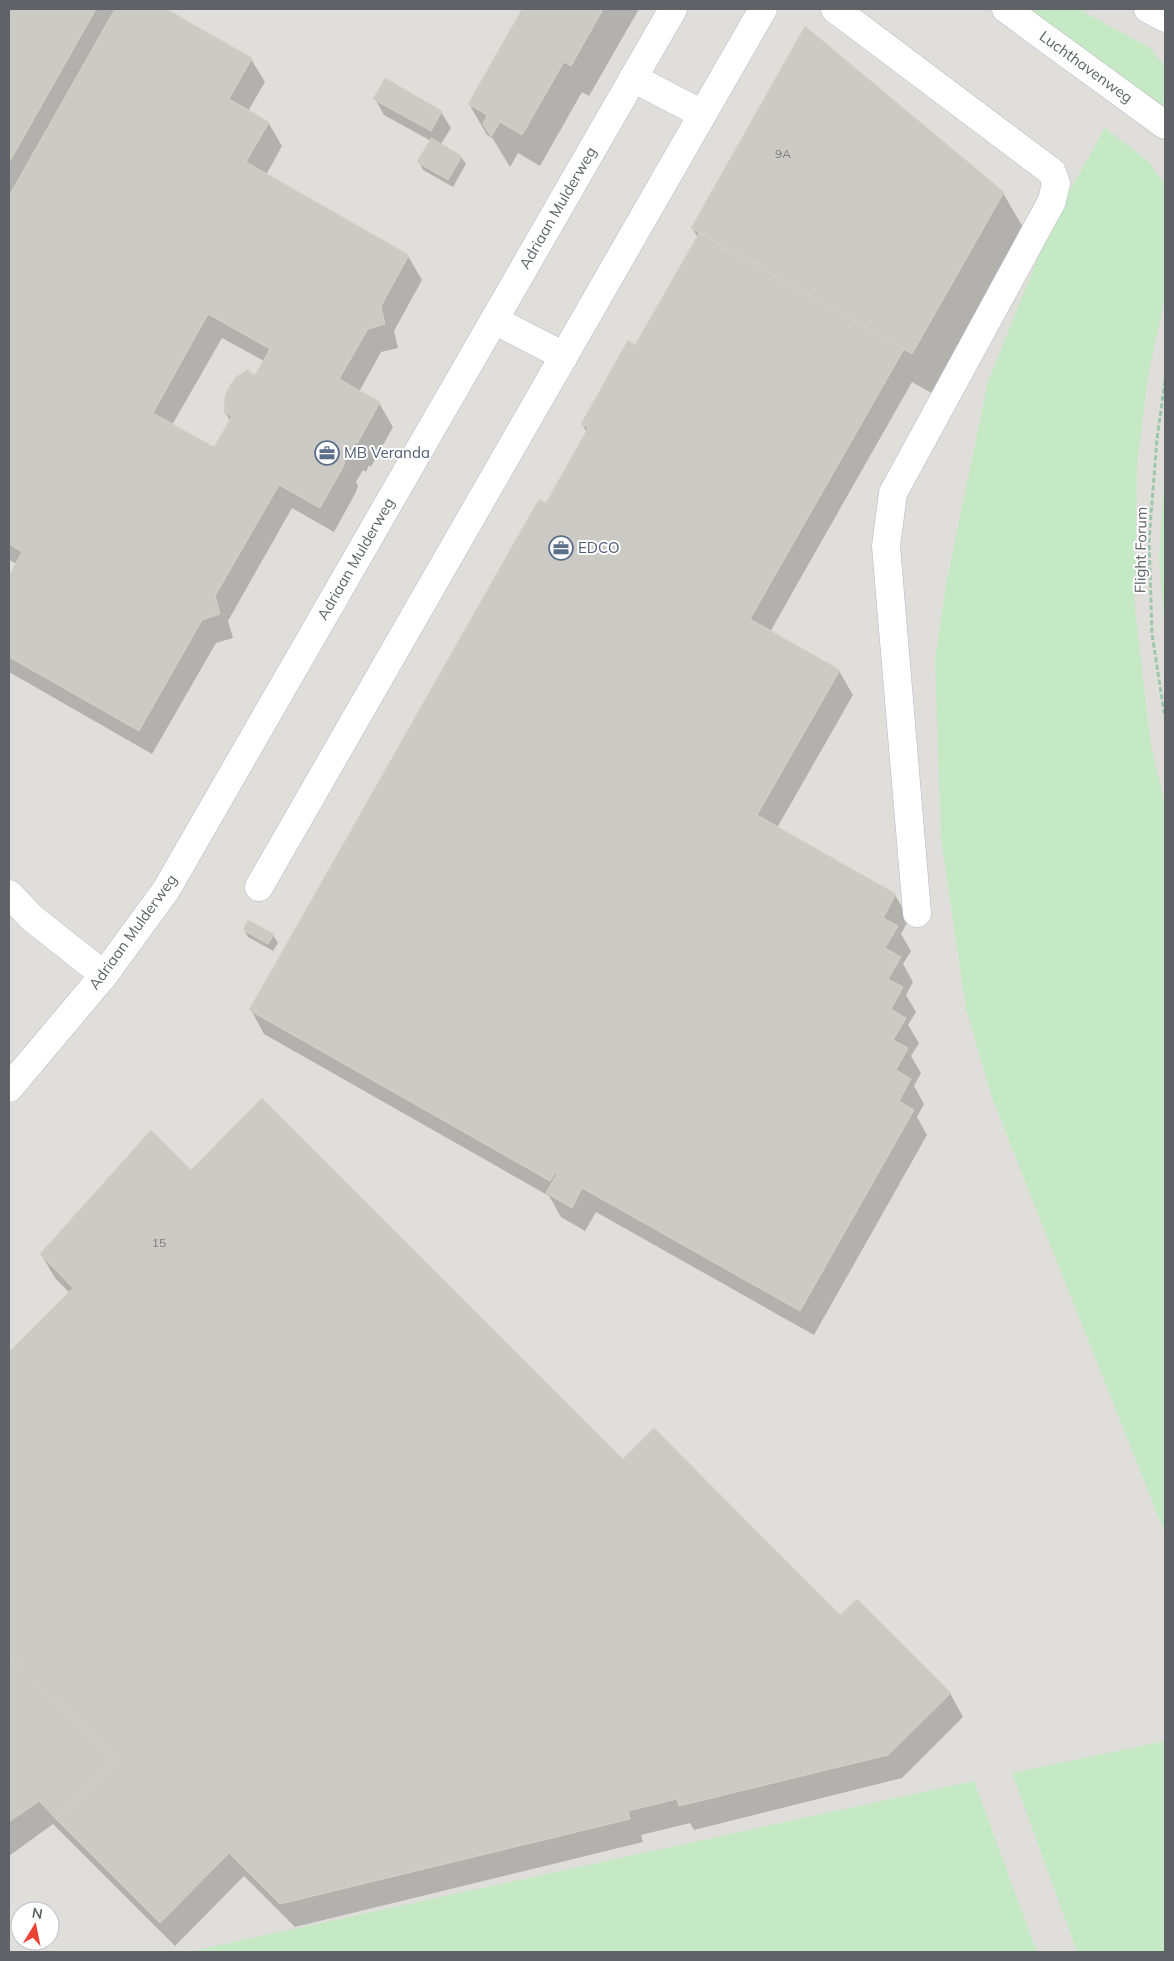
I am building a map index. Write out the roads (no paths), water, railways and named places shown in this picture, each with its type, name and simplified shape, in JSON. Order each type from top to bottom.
[{"type":"street","name":"Adriaan Mulderweg","points":[[9,1088],[104,975],[166,890],[672,9]]},
{"type":"street","points":[[259,887],[763,9]]},
{"type":"street","points":[[834,9],[1052,172],[1056,183],[1052,201],[893,493],[886,546],[916,913]]},
{"type":"street","name":"Luchthavenweg","points":[[1006,9],[1165,124]]},
{"type":"street","points":[[1148,9],[1165,18]]},
{"type":"street","points":[[633,78],[702,114]]},
{"type":"street","points":[[494,320],[564,356]]},
{"type":"street","points":[[9,894],[32,918],[104,975]]},
{"type":"place","name":"MB Veranda","points":[[327,453]]},
{"type":"place","name":"EDCO","points":[[561,548]]}]
